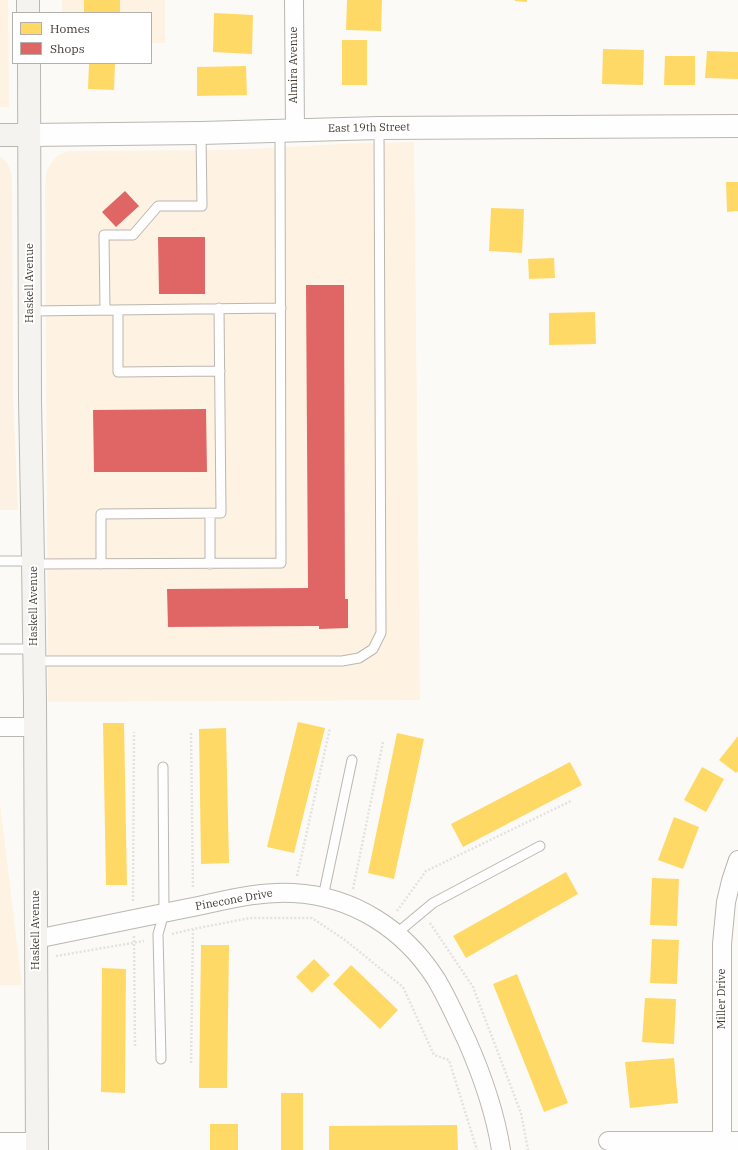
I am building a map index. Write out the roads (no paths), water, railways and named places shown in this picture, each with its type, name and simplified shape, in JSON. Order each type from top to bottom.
[{"type":"main road","points":[[28,0],[28,12]]},
{"type":"main road","name":"Haskell Avenue","points":[[29,64],[30,400],[35,727],[37,1146]]},
{"type":"main road","name":"East 19th Street","points":[[0,135],[29,135]]},
{"type":"street","name":"Almira Avenue","points":[[287,130],[294,0]]},
{"type":"street","name":"East 19th Street","points":[[29,135],[201,133],[379,128],[738,126]]},
{"type":"street","points":[[0,726],[35,727]]},
{"type":"street","name":"Miller Drive","points":[[730,1141],[722,944],[726,902],[738,860]]},
{"type":"street","name":"Pinecone Drive","points":[[36,948],[133,919],[254,894],[293,893],[323,897],[350,905],[372,916],[392,930],[418,955],[436,980],[454,1011],[478,1067],[494,1116],[501,1150]]},
{"type":"street","points":[[608,1141],[730,1141]]},
{"type":"street","points":[[0,1142],[37,1146]]},
{"type":"lane","points":[[0,649],[34,655],[342,661],[359,658],[373,649],[381,633],[379,128]]},
{"type":"lane","points":[[0,561],[101,564],[281,563],[281,308],[287,130]]},
{"type":"lane","points":[[105,310],[104,235],[133,235],[158,206],[202,206],[201,133]]},
{"type":"lane","points":[[101,564],[101,514],[221,514],[219,308]]},
{"type":"lane","points":[[30,311],[281,308]]},
{"type":"lane","points":[[118,310],[118,372],[220,371]]},
{"type":"lane","points":[[210,514],[210,564]]},
{"type":"lane","points":[[323,897],[352,760]]},
{"type":"lane","points":[[161,1059],[158,938],[164,913],[163,767]]},
{"type":"lane","points":[[392,930],[433,903],[540,846]]}]
